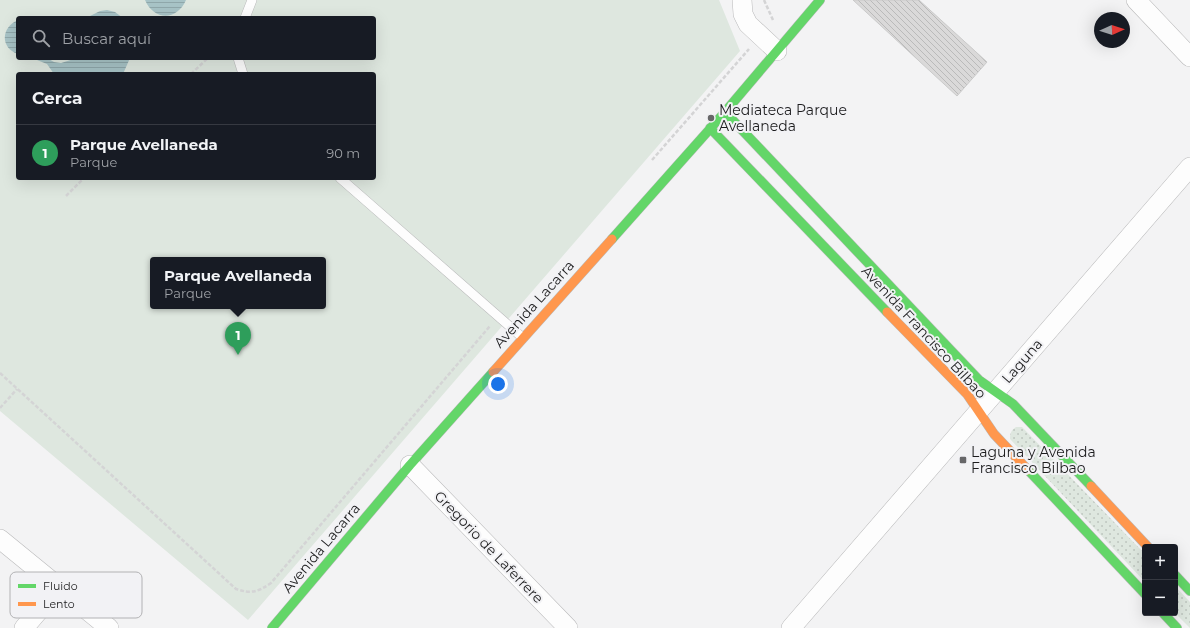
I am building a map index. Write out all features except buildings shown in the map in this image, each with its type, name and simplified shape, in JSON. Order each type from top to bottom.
[{"type":"street","points":[[742,0],[743,14],[748,24],[777,51]]},
{"type":"street","name":"Avenida Lacarra","points":[[272,628],[410,465],[725,112],[820,0]]},
{"type":"street","points":[[1136,0],[1190,57]]},
{"type":"street","name":"Avenida Francisco Bilbao","points":[[725,112],[979,380],[1013,404],[1145,544]]},
{"type":"street","name":"Avenida Francisco Bilbao","points":[[710,128],[967,394],[994,434],[1142,591]]},
{"type":"street","name":"Laguna","points":[[791,628],[1190,167]]},
{"type":"street","name":"Gregorio de Laferrere","points":[[410,465],[568,628]]},
{"type":"street","points":[[0,539],[40,572]]},
{"type":"street","points":[[1178,578],[1190,591]]},
{"type":"street","points":[[1166,616],[1177,628]]},
{"type":"street","points":[[24,628],[32,618]]},
{"type":"street","points":[[97,618],[109,628]]},
{"type":"lane","points":[[246,16],[252,0]]},
{"type":"lane","points":[[239,60],[242,72]]},
{"type":"lane","points":[[342,180],[523,338]]},
{"type":"path","points":[[764,0],[773,21]]},
{"type":"path","points":[[650,162],[778,16]]},
{"type":"path","points":[[193,72],[206,60]]},
{"type":"path","points":[[66,196],[82,180]]},
{"type":"path","points":[[0,373],[236,589],[252,592],[261,590],[271,583],[499,316]]},
{"type":"path","points":[[0,408],[17,388]]},
{"type":"shaded area","points":[[0,0],[719,0],[740,51],[248,620],[0,411]]},
{"type":"shaded area","points":[[1016,427],[1022,427],[1142,551],[1142,579],[1010,439],[1013,429]]},
{"type":"shaded area","points":[[1178,589],[1190,602],[1190,628],[1178,616]]},
{"type":"water","points":[[145,0],[186,0],[177,12],[166,16],[154,12]]},
{"type":"water","points":[[107,10],[115,12],[120,16],[90,16],[100,11]]},
{"type":"water","points":[[16,21],[16,53],[8,47],[5,37],[8,27]]},
{"type":"water","points":[[37,60],[50,60],[61,63],[71,60],[129,60],[124,72],[53,72],[47,64]]},
{"type":"traffic: fast","points":[[612,239],[725,112],[820,0]]},
{"type":"traffic: fast","points":[[725,112],[979,380],[1013,404],[1091,486]]},
{"type":"traffic: fast","points":[[710,128],[887,312]]},
{"type":"traffic: fast","points":[[272,628],[410,465],[493,372]]},
{"type":"traffic: fast","points":[[1028,470],[1142,591]]},
{"type":"traffic: fast","points":[[1178,578],[1190,591]]},
{"type":"traffic: fast","points":[[1166,616],[1177,628]]},
{"type":"traffic: slow","points":[[493,372],[612,239]]},
{"type":"traffic: slow","points":[[887,312],[967,394],[994,434],[1028,470]]},
{"type":"traffic: slow","points":[[1091,486],[1145,544]]},
{"type":"place","name":"Mediateca Parque Avellaneda","points":[[711,118]]},
{"type":"place","name":"Parque Avellaneda","points":[[238,355]]},
{"type":"place","name":"Laguna y Avenida Francisco Bilbao","points":[[963,460]]}]
